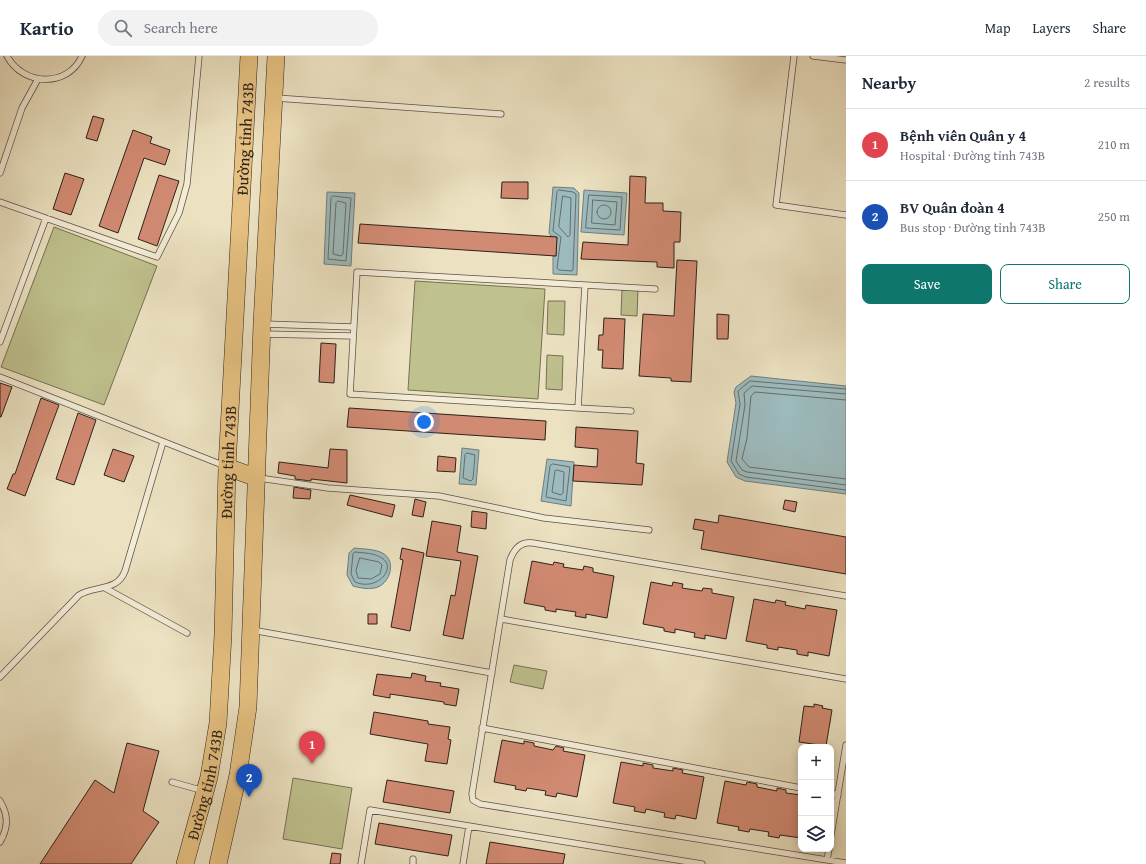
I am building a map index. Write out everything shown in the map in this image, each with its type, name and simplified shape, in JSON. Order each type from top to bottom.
[{"type":"main road","name":"Đường tỉnh 743B","points":[[185,864],[215,749],[218,723],[227,467],[249,56]]},
{"type":"main road","name":"Đường tỉnh 743B","points":[[218,864],[238,775],[248,707],[261,329],[276,56]]},
{"type":"main road","points":[[227,467],[257,478]]},
{"type":"lane","points":[[8,56],[16,68],[22,73],[38,79],[50,79],[62,76],[76,66],[82,56]]},
{"type":"lane","points":[[0,202],[157,257],[179,213],[187,184],[199,56]]},
{"type":"lane","points":[[794,56],[776,205],[846,215]]},
{"type":"lane","points":[[813,56],[846,60]]},
{"type":"lane","points":[[0,173],[22,108],[38,79]]},
{"type":"lane","points":[[273,98],[501,114]]},
{"type":"lane","points":[[0,342],[46,218]]},
{"type":"lane","points":[[632,411],[350,394],[357,272],[655,289]]},
{"type":"lane","points":[[578,408],[585,285]]},
{"type":"lane","points":[[261,329],[354,327]]},
{"type":"lane","points":[[261,329],[353,336]]},
{"type":"lane","points":[[0,377],[227,467]]},
{"type":"lane","points":[[0,677],[79,595],[92,589],[116,585],[123,576],[163,442]]},
{"type":"lane","points":[[257,478],[328,488],[439,496],[544,518],[649,530]]},
{"type":"lane","points":[[846,596],[529,542],[518,547],[512,555],[500,619],[472,794],[473,800],[477,804],[846,864]]},
{"type":"lane","points":[[104,588],[187,633]]},
{"type":"lane","points":[[500,619],[846,679]]},
{"type":"lane","points":[[250,630],[492,673]]},
{"type":"lane","points":[[482,728],[798,787]]},
{"type":"lane","points":[[834,818],[846,745]]},
{"type":"lane","points":[[172,782],[205,791]]},
{"type":"lane","points":[[834,794],[838,795]]},
{"type":"lane","points":[[0,801],[6,815],[7,826],[0,842]]},
{"type":"lane","points":[[361,864],[370,810],[702,864]]},
{"type":"lane","points":[[463,864],[469,826]]},
{"type":"lane","points":[[827,860],[828,852]]},
{"type":"green space","points":[[54,227],[157,266],[104,405],[1,367]]},
{"type":"green space","points":[[415,281],[545,289],[538,399],[408,390]]},
{"type":"green space","points":[[622,290],[638,290],[637,316],[621,315]]},
{"type":"green space","points":[[548,301],[565,301],[564,335],[547,334]]},
{"type":"green space","points":[[547,355],[563,356],[562,390],[546,389]]},
{"type":"green space","points":[[514,665],[547,671],[543,689],[510,682]]},
{"type":"green space","points":[[293,778],[352,788],[342,849],[283,839]]},
{"type":"water","points":[[553,187],[574,188],[579,193],[577,275],[553,274],[553,256],[556,256],[557,237],[551,236],[549,233]]},
{"type":"water","points":[[584,190],[627,193],[624,235],[581,232]]},
{"type":"water","points":[[327,192],[355,193],[351,266],[324,264]]},
{"type":"water","points":[[751,376],[846,386],[846,494],[745,481],[736,477],[727,462],[736,403],[734,392],[736,387]]},
{"type":"water","points":[[462,448],[479,450],[476,485],[459,484]]},
{"type":"water","points":[[547,459],[574,462],[571,506],[541,501]]},
{"type":"water","points":[[354,548],[378,551],[388,558],[391,567],[386,581],[378,587],[372,588],[353,586],[347,575],[349,553]]},
{"type":"building","points":[[93,116],[104,119],[97,141],[86,138]]},
{"type":"building","points":[[133,130],[152,137],[150,143],[170,150],[165,165],[144,158],[118,233],[99,226]]},
{"type":"building","points":[[65,173],[84,179],[71,215],[53,209]]},
{"type":"building","points":[[159,175],[179,181],[157,246],[138,239]]},
{"type":"building","points":[[630,176],[646,177],[645,203],[663,203],[663,211],[681,212],[680,242],[674,242],[674,268],[657,267],[657,262],[581,259],[583,242],[628,245]]},
{"type":"building","points":[[502,182],[528,182],[528,199],[501,198]]},
{"type":"building","points":[[360,224],[557,237],[556,256],[358,243]]},
{"type":"building","points":[[677,260],[697,261],[691,382],[671,381],[671,378],[639,376],[643,314],[674,316]]},
{"type":"building","points":[[717,314],[729,315],[728,339],[717,339]]},
{"type":"building","points":[[604,318],[625,319],[623,369],[602,368],[603,350],[598,350],[599,335],[603,335]]},
{"type":"building","points":[[321,343],[336,344],[334,383],[319,382]]},
{"type":"building","points":[[0,383],[12,387],[1,417],[0,417]]},
{"type":"building","points":[[41,398],[59,405],[25,496],[7,489],[13,474],[15,474]]},
{"type":"building","points":[[349,408],[546,421],[545,440],[347,427]]},
{"type":"building","points":[[78,413],[96,420],[74,485],[56,479]]},
{"type":"building","points":[[576,427],[638,431],[636,463],[644,464],[642,485],[573,481],[574,465],[597,467],[598,449],[575,447]]},
{"type":"building","points":[[113,449],[134,456],[124,482],[104,475]]},
{"type":"building","points":[[330,449],[347,450],[347,483],[311,479],[311,481],[295,479],[295,476],[278,473],[279,462],[328,468]]},
{"type":"building","points":[[438,456],[456,458],[455,472],[437,471]]},
{"type":"building","points":[[294,487],[311,490],[310,499],[293,498]]},
{"type":"building","points":[[350,495],[395,505],[392,517],[347,505]]},
{"type":"building","points":[[415,499],[426,502],[423,517],[412,515]]},
{"type":"building","points":[[785,500],[797,502],[795,512],[783,509]]},
{"type":"building","points":[[472,511],[487,513],[486,529],[471,527]]},
{"type":"building","points":[[719,515],[846,537],[846,574],[701,549],[704,531],[693,529],[695,519],[718,523]]},
{"type":"building","points":[[432,521],[461,526],[457,552],[478,556],[463,639],[443,635],[451,595],[455,596],[461,561],[426,556]]},
{"type":"building","points":[[402,548],[424,553],[410,631],[391,627],[403,560],[400,559]]},
{"type":"building","points":[[532,561],[553,565],[554,562],[564,564],[563,567],[583,570],[584,566],[593,568],[593,572],[614,576],[607,618],[586,614],[586,618],[575,616],[576,612],[556,609],[556,612],[545,610],[545,607],[524,603]]},
{"type":"building","points":[[651,582],[672,586],[673,582],[683,584],[682,588],[702,591],[703,588],[712,589],[712,593],[734,597],[726,639],[705,635],[705,639],[694,637],[695,633],[675,629],[675,633],[664,631],[664,628],[643,624]]},
{"type":"building","points":[[754,599],[775,603],[776,600],[786,602],[785,605],[805,609],[806,605],[837,610],[829,656],[808,652],[808,656],[797,654],[797,650],[778,647],[778,650],[767,648],[767,645],[746,641]]},
{"type":"building","points":[[368,614],[377,614],[377,624],[368,624]]},
{"type":"building","points":[[412,673],[426,676],[425,681],[441,683],[440,686],[459,689],[456,706],[444,704],[444,702],[390,694],[390,698],[373,695],[377,674],[411,678]]},
{"type":"building","points":[[814,704],[823,706],[822,708],[832,710],[826,744],[799,742],[804,706],[814,707]]},
{"type":"building","points":[[374,712],[428,721],[428,724],[450,727],[448,739],[451,740],[447,764],[425,761],[428,744],[370,734]]},
{"type":"building","points":[[502,740],[524,744],[524,741],[534,743],[534,746],[553,750],[556,746],[564,748],[563,751],[585,755],[577,797],[557,793],[556,797],[545,795],[546,791],[527,788],[526,791],[515,789],[516,786],[494,782]]},
{"type":"building","points":[[127,743],[159,751],[143,811],[159,822],[131,864],[40,864],[95,780],[114,793]]},
{"type":"building","points":[[621,762],[643,766],[643,763],[653,765],[653,768],[673,771],[673,768],[683,770],[682,773],[704,777],[696,819],[676,815],[675,819],[664,817],[665,813],[646,809],[645,813],[634,811],[635,807],[613,803]]},
{"type":"building","points":[[387,780],[454,791],[450,813],[383,802]]},
{"type":"building","points":[[725,781],[746,785],[747,782],[757,784],[757,787],[777,791],[777,788],[786,790],[786,793],[798,795],[798,838],[780,835],[779,838],[768,836],[769,832],[750,829],[749,832],[738,830],[739,827],[717,823]]},
{"type":"building","points":[[379,823],[452,835],[448,856],[375,844]]},
{"type":"building","points":[[490,842],[565,854],[563,864],[486,864]]},
{"type":"building","points":[[332,853],[341,854],[340,864],[330,864]]},
{"type":"place","name":"Bệnh viên Quân y 4","points":[[312,764]]},
{"type":"place","name":"BV Quân đoàn 4","points":[[249,797]]}]
